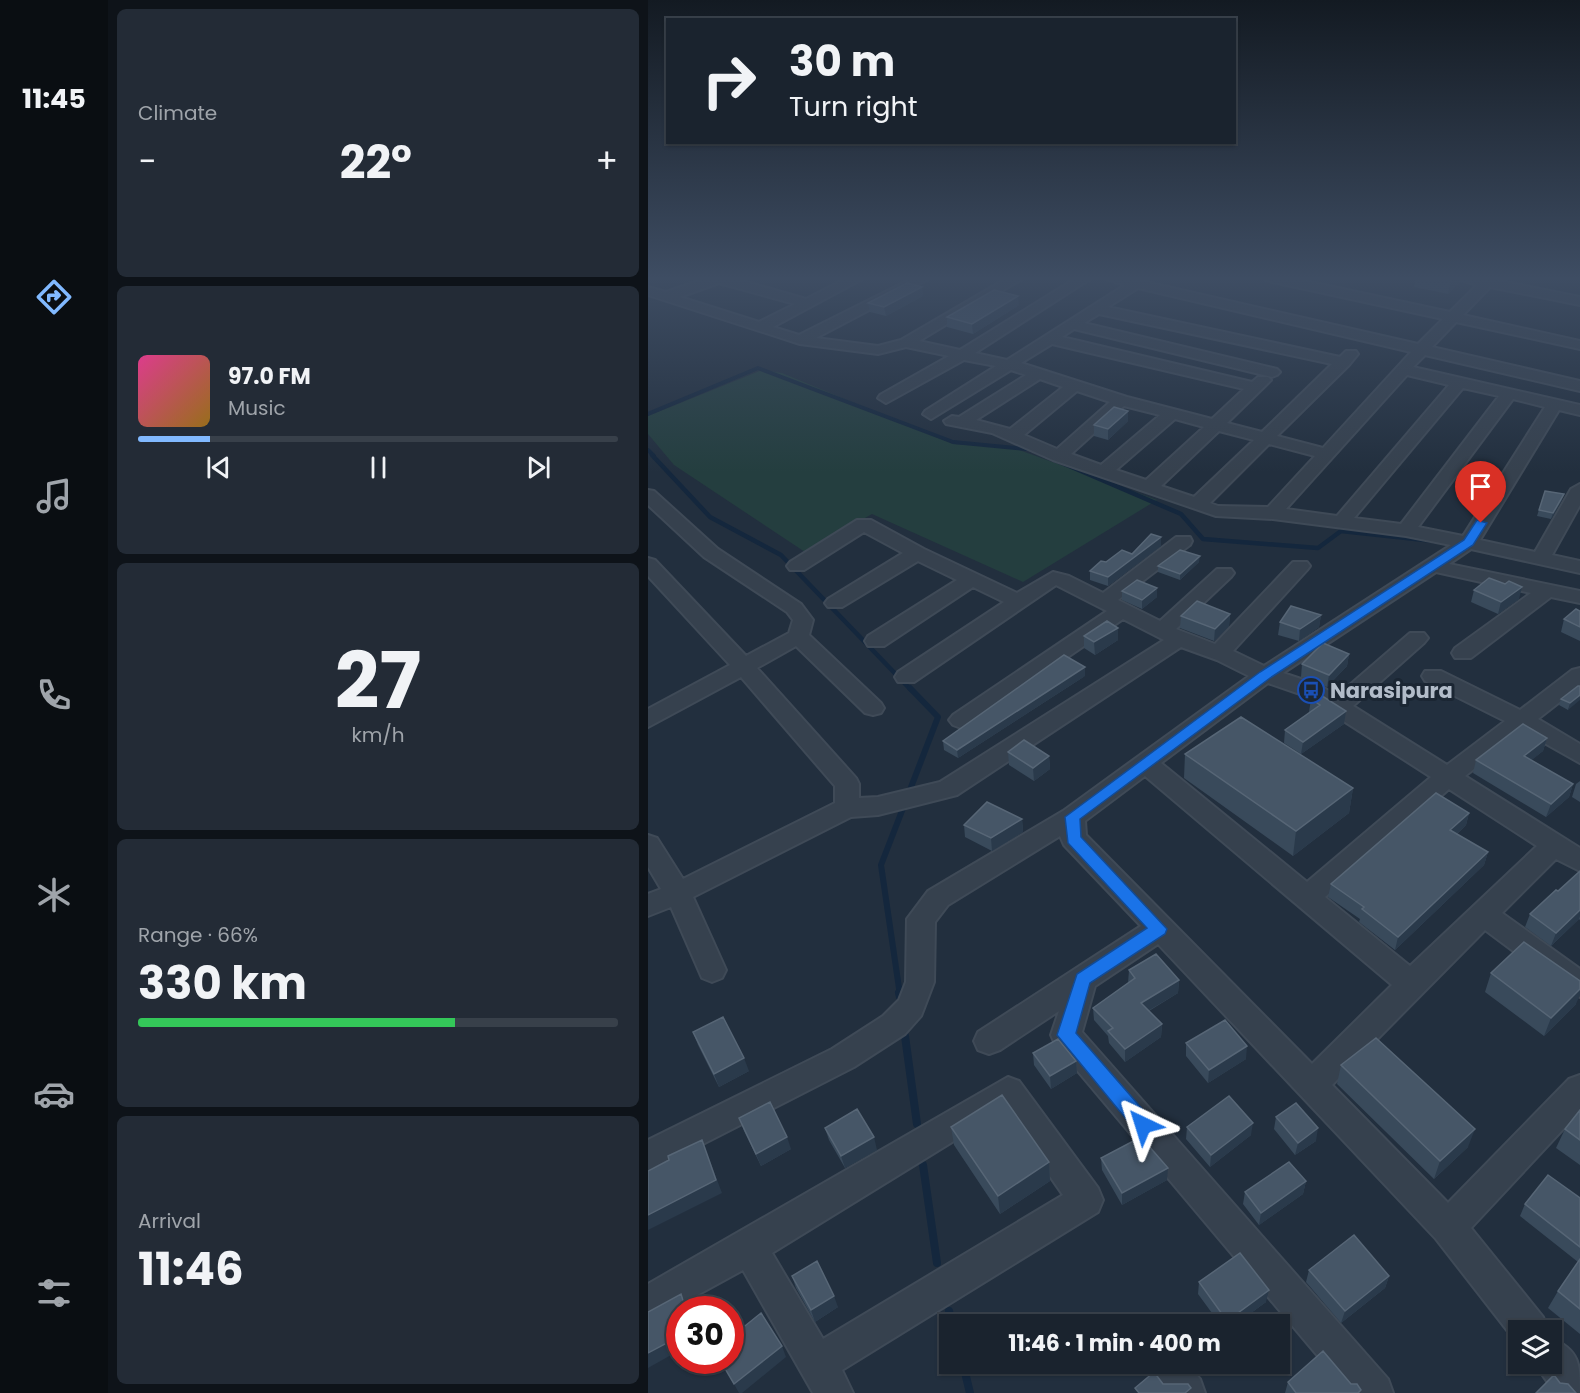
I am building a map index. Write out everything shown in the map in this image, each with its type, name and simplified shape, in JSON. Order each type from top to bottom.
[{"type":"street","points":[[816,342],[878,350],[906,343],[1011,365],[1036,375],[1121,400],[1326,454]]},
{"type":"street","points":[[885,398],[982,342]]},
{"type":"street","points":[[1046,342],[931,414],[960,423],[996,429],[1059,456],[1227,512],[1273,513],[1406,530],[1580,567]]},
{"type":"street","points":[[1064,342],[1255,387]]},
{"type":"street","points":[[1145,342],[1272,372]]},
{"type":"street","points":[[1252,342],[1344,362]]},
{"type":"street","points":[[1198,504],[1364,342]]},
{"type":"street","points":[[1382,342],[1580,386]]},
{"type":"street","points":[[1273,513],[1429,342]]},
{"type":"street","points":[[1565,342],[1580,345]]},
{"type":"street","points":[[1149,487],[1295,351]]},
{"type":"street","points":[[1405,370],[1580,410]]},
{"type":"street","points":[[960,423],[1036,375]]},
{"type":"street","points":[[1341,522],[1460,382]]},
{"type":"street","points":[[1012,436],[1073,386]]},
{"type":"street","points":[[1406,530],[1509,394]]},
{"type":"street","points":[[1059,456],[1121,400]]},
{"type":"street","points":[[648,1157],[843,1058],[894,1025],[911,1007],[917,991],[920,982],[921,919],[938,898],[1072,817],[1146,764],[1225,719],[1265,675],[1468,543],[1555,404]]},
{"type":"street","points":[[1106,470],[1173,413]]},
{"type":"street","points":[[1540,560],[1580,489]]},
{"type":"street","points":[[648,495],[711,553],[794,608],[803,620],[798,636],[648,720]]},
{"type":"street","points":[[797,566],[864,524],[917,553],[1018,601]]},
{"type":"street","points":[[961,720],[1112,606],[1183,541]]},
{"type":"street","points":[[835,603],[917,553]]},
{"type":"street","points":[[648,564],[744,667],[847,784],[847,808]]},
{"type":"street","points":[[1435,564],[1580,597]]},
{"type":"street","points":[[1219,653],[1300,566]]},
{"type":"street","points":[[648,905],[678,893],[847,808],[878,806],[948,789],[1171,635],[1224,573]]},
{"type":"street","points":[[906,678],[1053,578],[1062,580],[1171,635],[1219,653],[1265,675],[1311,690],[1580,861]]},
{"type":"street","points":[[876,641],[972,579]]},
{"type":"street","points":[[1463,653],[1548,590]]},
{"type":"street","points":[[798,636],[873,708]]},
{"type":"street","points":[[1338,707],[1417,638]]},
{"type":"street","points":[[1433,676],[1522,720],[1580,755]]},
{"type":"street","points":[[1307,897],[1447,777],[1578,680]]},
{"type":"street","points":[[1146,764],[1411,984]]},
{"type":"street","points":[[1072,817],[1073,838],[1159,929],[1313,1084],[1448,1227],[1522,1320]]},
{"type":"street","points":[[1313,1084],[1482,913],[1555,844]]},
{"type":"street","points":[[648,845],[678,893],[712,970]]},
{"type":"street","points":[[1482,913],[1580,985]]},
{"type":"street","points":[[989,1041],[1159,929]]},
{"type":"street","points":[[1083,979],[1066,1035],[1374,1393]]},
{"type":"street","points":[[1448,1227],[1580,1089]]},
{"type":"street","points":[[648,1304],[749,1247],[1008,1091],[1086,1200],[826,1379],[749,1247]]},
{"type":"street","points":[[1562,1371],[1579,1393]]},
{"type":"green space","points":[[762,370],[782,373],[953,444],[1011,447],[1157,500],[1023,582],[872,514],[805,552],[674,465],[648,434],[648,416]]},
{"type":"building","points":[[1114,407],[1128,411],[1108,429],[1094,425]]},
{"type":"building","points":[[1545,491],[1564,494],[1553,513],[1539,510]]},
{"type":"building","points":[[1151,534],[1161,537],[1108,577],[1090,571],[1101,561],[1106,562],[1122,550],[1132,554]]},
{"type":"building","points":[[1180,550],[1200,556],[1180,574],[1158,566]]},
{"type":"building","points":[[1489,578],[1505,584],[1509,581],[1522,587],[1501,602],[1474,590]]},
{"type":"building","points":[[1137,580],[1157,588],[1142,600],[1122,591]]},
{"type":"building","points":[[1197,601],[1230,614],[1215,629],[1181,616]]},
{"type":"building","points":[[1291,606],[1321,615],[1300,629],[1280,622]]},
{"type":"building","points":[[1576,609],[1580,611],[1580,627],[1564,619]]},
{"type":"building","points":[[1107,621],[1118,628],[1094,642],[1084,636]]},
{"type":"building","points":[[1323,643],[1349,654],[1329,675],[1302,664]]},
{"type":"building","points":[[1064,655],[1085,667],[957,750],[943,741]]},
{"type":"building","points":[[1580,686],[1580,695],[1570,703],[1561,699]]},
{"type":"building","points":[[1319,694],[1346,711],[1303,742],[1285,730],[1320,705],[1311,699]]},
{"type":"building","points":[[1241,717],[1353,788],[1296,831],[1185,754]]},
{"type":"building","points":[[1523,724],[1547,738],[1524,756],[1573,784],[1551,804],[1476,760]]},
{"type":"building","points":[[1024,740],[1049,756],[1033,768],[1008,752]]},
{"type":"building","points":[[1436,793],[1469,813],[1450,830],[1488,852],[1398,937],[1362,909],[1364,907],[1331,884]]},
{"type":"building","points":[[987,802],[1022,819],[991,838],[964,825]]},
{"type":"building","points":[[1580,871],[1580,910],[1556,933],[1530,914]]},
{"type":"building","points":[[1524,942],[1580,981],[1580,989],[1551,1018],[1491,973]]},
{"type":"building","points":[[1156,954],[1179,980],[1141,1003],[1162,1024],[1125,1049],[1108,1031],[1113,1028],[1093,1008],[1135,978],[1129,970]]},
{"type":"building","points":[[723,1017],[744,1058],[714,1074],[693,1032]]},
{"type":"building","points":[[1225,1020],[1247,1046],[1209,1070],[1186,1043]]},
{"type":"building","points":[[1376,1038],[1475,1129],[1440,1161],[1341,1065]]},
{"type":"building","points":[[1058,1039],[1076,1061],[1050,1076],[1033,1053]]},
{"type":"building","points":[[1002,1095],[1049,1162],[998,1196],[951,1127]]},
{"type":"building","points":[[1229,1096],[1253,1123],[1211,1155],[1187,1127]]},
{"type":"building","points":[[770,1102],[787,1137],[756,1154],[739,1118]]},
{"type":"building","points":[[1296,1103],[1318,1128],[1298,1143],[1276,1117]]},
{"type":"building","points":[[857,1109],[874,1137],[841,1156],[825,1128]]},
{"type":"building","points":[[1580,1110],[1580,1140],[1565,1129]]},
{"type":"building","points":[[1141,1137],[1168,1168],[1122,1193],[1101,1158]]},
{"type":"building","points":[[702,1140],[716,1180],[648,1215],[648,1171],[669,1160],[668,1156]]},
{"type":"building","points":[[1289,1162],[1306,1181],[1261,1213],[1245,1192]]},
{"type":"building","points":[[1548,1175],[1580,1198],[1580,1247],[1525,1204]]},
{"type":"building","points":[[1354,1235],[1389,1276],[1345,1311],[1309,1270]]},
{"type":"building","points":[[1240,1253],[1269,1290],[1236,1314],[1222,1314],[1199,1282]]},
{"type":"building","points":[[1580,1259],[1580,1309],[1558,1291]]},
{"type":"building","points":[[817,1261],[834,1296],[811,1310],[792,1276]]},
{"type":"building","points":[[666,1302],[666,1343],[648,1353],[648,1312]]},
{"type":"building","points":[[761,1313],[782,1346],[734,1384],[728,1374],[744,1374],[744,1327]]},
{"type":"building","points":[[1323,1351],[1351,1384],[1357,1384],[1361,1390],[1358,1393],[1296,1393],[1288,1382]]},
{"type":"building","points":[[1152,1374],[1156,1374],[1163,1384],[1188,1384],[1191,1388],[1185,1393],[1139,1393],[1135,1388]]},
{"type":"building","points":[[1554,1375],[1560,1383],[1568,1384],[1576,1393],[1536,1393]]},
{"type":"waterway","points":[[648,414],[758,368],[953,442],[1027,449]]},
{"type":"waterway","points":[[648,450],[654,456]]},
{"type":"waterway","points":[[652,455],[710,517],[781,555],[911,690]]},
{"type":"waterway","points":[[1053,459],[1181,514],[1203,539],[1318,548],[1341,531],[1434,541]]},
{"type":"waterway","points":[[908,795],[938,717],[910,688]]},
{"type":"waterway","points":[[900,995],[881,865],[905,803]]},
{"type":"waterway","points":[[899,993],[900,997]]},
{"type":"waterway","points":[[905,1036],[917,1124]]},
{"type":"waterway","points":[[923,1165],[937,1263]]},
{"type":"waterway","points":[[965,1374],[970,1393]]},
{"type":"place","name":"Narasipura","points":[[1311,690]]},
{"type":"route","points":[[1143,1125],[1066,1035],[1083,979],[1159,929],[1073,838],[1072,817],[1265,675],[1469,542],[1481,523]]}]
